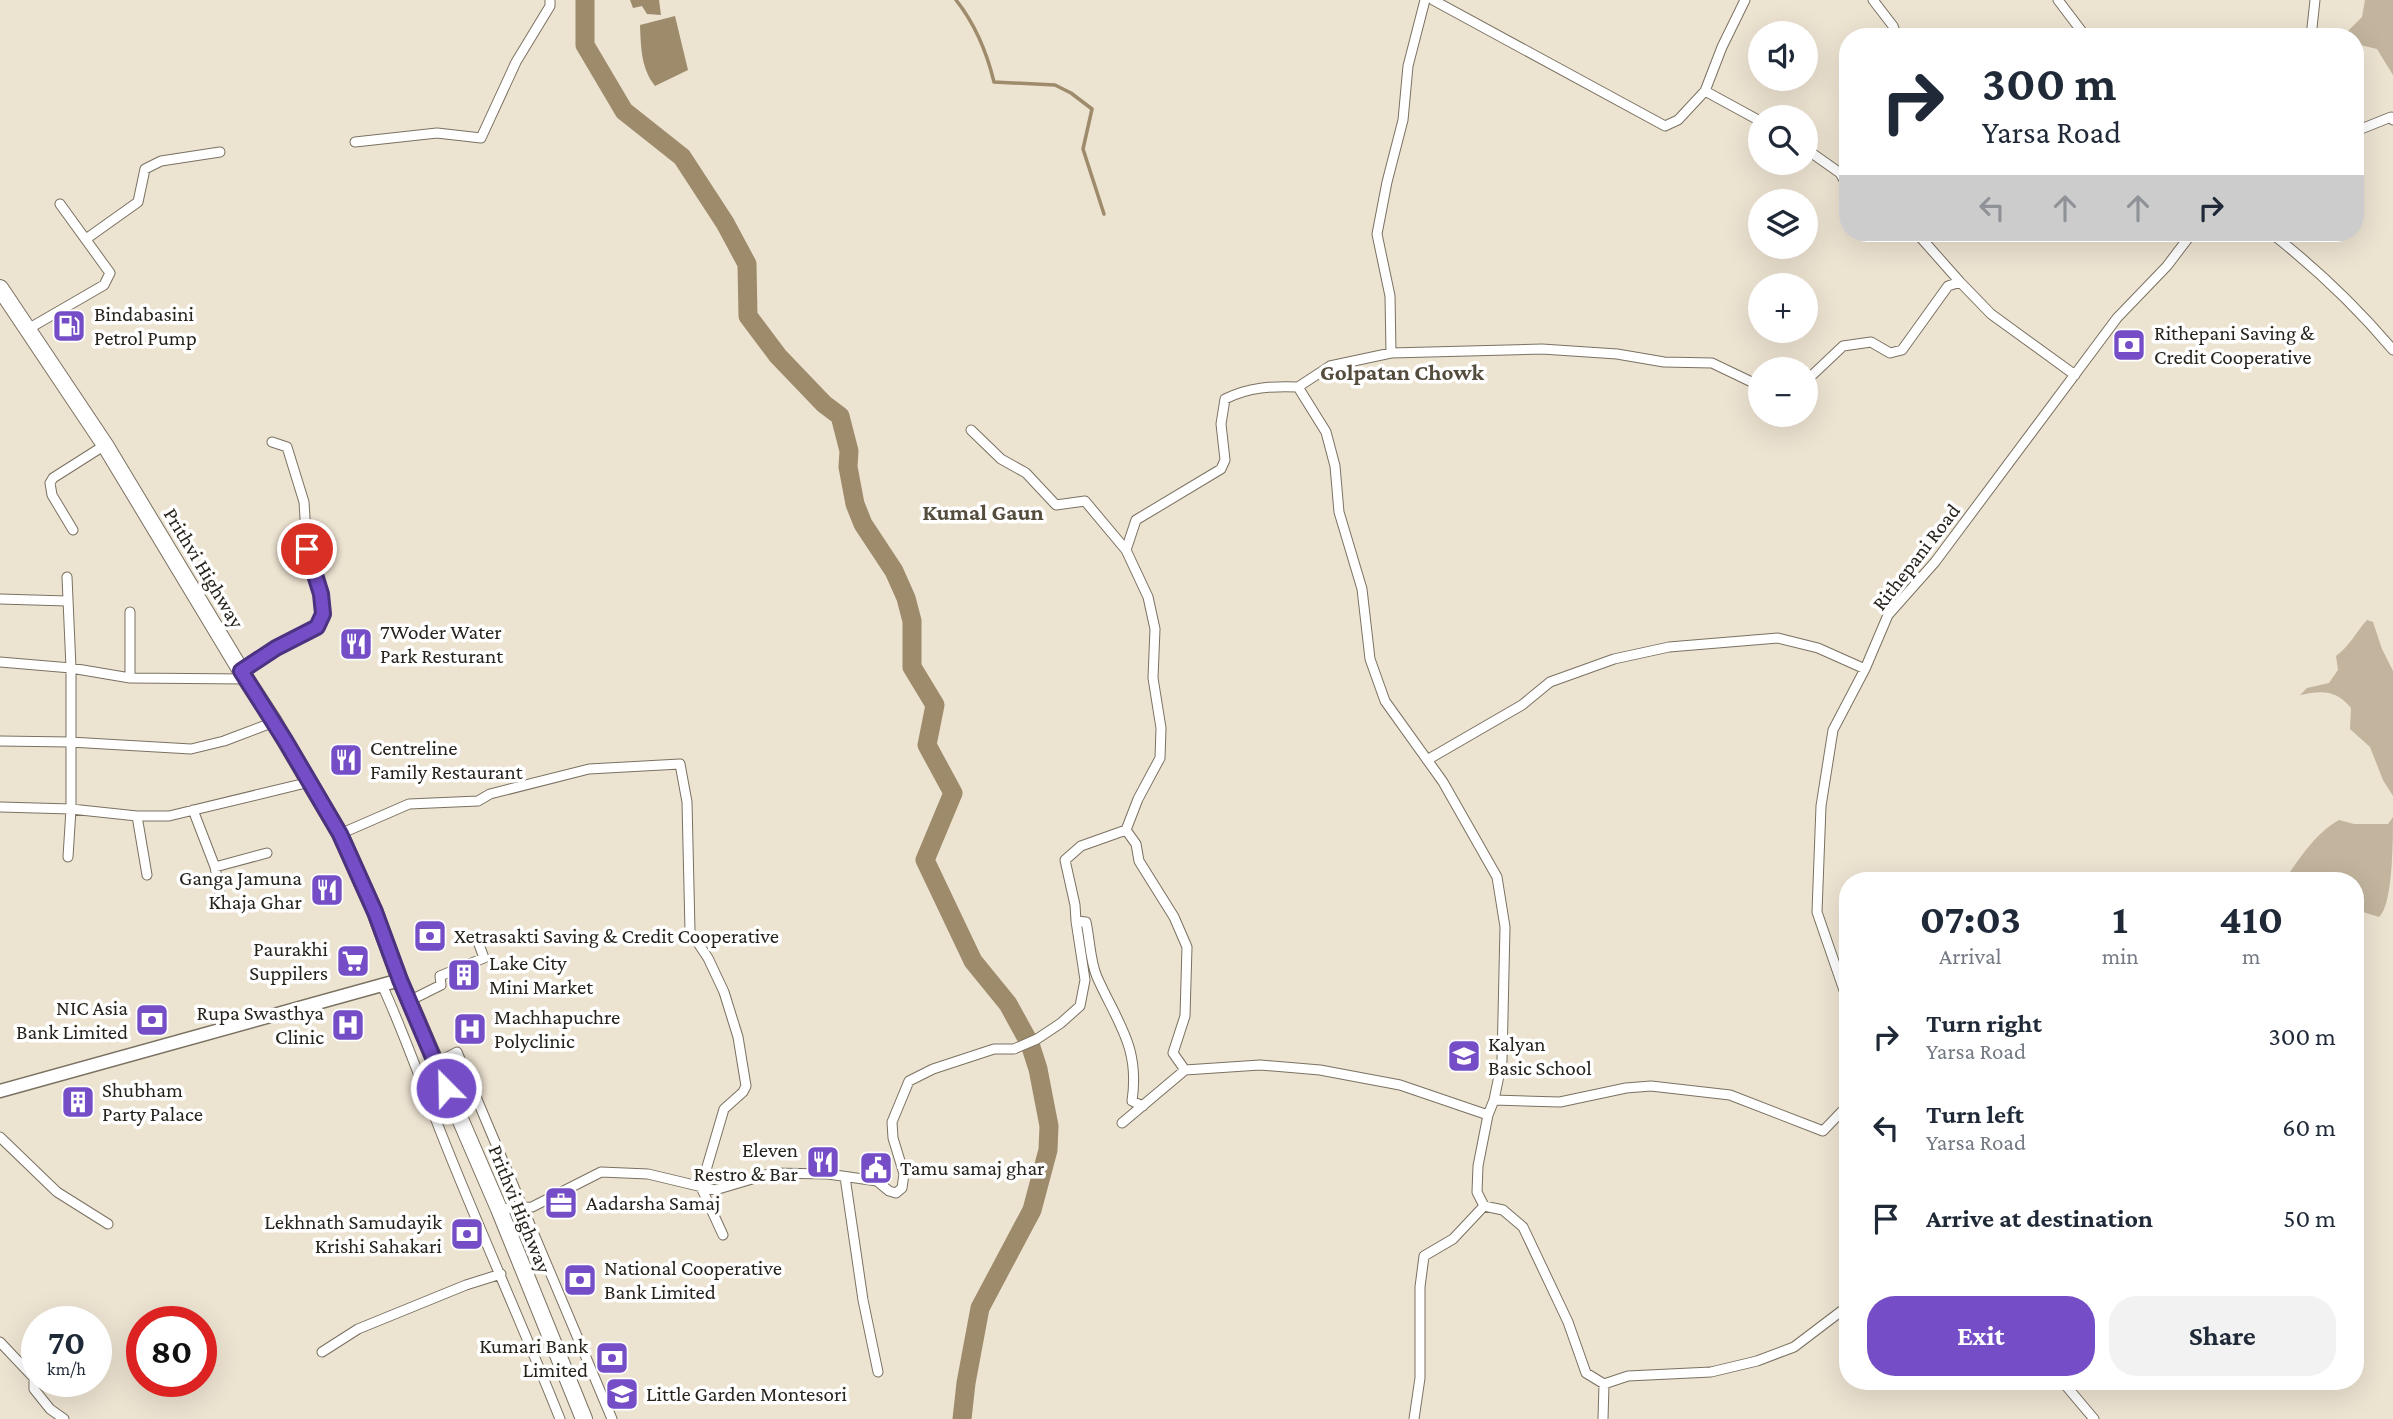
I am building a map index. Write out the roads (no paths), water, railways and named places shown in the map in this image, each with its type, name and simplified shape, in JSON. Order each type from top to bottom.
[{"type":"highway","name":"Prithvi Highway","points":[[0,288],[105,445],[340,834],[499,1209],[584,1419]]},
{"type":"main road","points":[[0,1091],[400,980]]},
{"type":"street","points":[[355,142],[437,133],[481,138],[516,62],[550,6],[550,0]]},
{"type":"street","points":[[1391,353],[1390,296],[1377,234],[1403,120],[1408,66],[1424,0]]},
{"type":"street","points":[[1433,0],[1665,126],[1678,120],[1705,91],[1722,47],[1745,0]]},
{"type":"street","points":[[1873,0],[1894,28]]},
{"type":"street","points":[[2058,0],[2079,28]]},
{"type":"street","points":[[2312,28],[2315,0]]},
{"type":"street","points":[[1705,91],[1748,114]]},
{"type":"street","points":[[2364,128],[2392,118]]},
{"type":"street","points":[[86,239],[138,202],[145,169],[160,161],[220,152]]},
{"type":"street","points":[[1818,157],[1839,172]]},
{"type":"street","points":[[28,329],[104,285],[110,273],[61,204]]},
{"type":"street","points":[[1922,242],[1991,314],[2075,375]]},
{"type":"street","name":"Rithepani Road","points":[[1839,976],[1817,912],[1821,806],[1833,730],[1865,669],[1888,615],[1935,562],[2117,318],[2167,266],[2185,242]]},
{"type":"street","points":[[2282,242],[2322,273],[2393,350]]},
{"type":"street","points":[[1818,370],[1843,346],[1871,342],[1890,352],[1902,350],[1948,286],[1960,282]]},
{"type":"street","points":[[1126,550],[1136,520],[1221,469],[1225,460],[1221,424],[1225,398],[1243,390],[1277,386],[1298,387],[1330,366],[1391,353],[1542,349],[1616,354],[1664,362],[1712,362],[1748,380]]},
{"type":"street","points":[[1298,387],[1326,432],[1335,466],[1339,512],[1362,589],[1370,659],[1385,701],[1443,782],[1497,877],[1505,927],[1502,1062],[1478,1166],[1477,1192],[1484,1206]]},
{"type":"street","points":[[499,1209],[532,1207],[601,1172],[648,1174],[715,1190],[772,1173],[845,1177],[877,1181],[896,1193],[902,1188],[904,1174],[893,1138],[892,1122],[909,1082],[933,1069],[994,1049],[1014,1049],[1037,1039],[1080,1006],[1085,980],[1075,905],[1065,860],[1081,846],[1126,830],[1138,799],[1160,758],[1161,728],[1153,678],[1155,629],[1148,597],[1126,550],[1085,501],[1056,505],[1026,473],[1001,459],[971,430]]},
{"type":"street","points":[[0,662],[71,668],[130,678],[244,675],[276,648],[317,627],[323,614],[321,594],[307,549],[304,502],[287,447],[272,442]]},
{"type":"street","points":[[74,530],[52,495],[50,483],[53,478],[105,445]]},
{"type":"street","points":[[67,577],[71,668],[71,809],[68,857]]},
{"type":"street","points":[[0,599],[66,601]]},
{"type":"street","points":[[130,612],[130,678]]},
{"type":"street","points":[[1427,760],[1522,705],[1550,682],[1614,659],[1669,647],[1778,638],[1818,648],[1865,669]]},
{"type":"street","points":[[0,741],[70,742],[191,750],[274,722]]},
{"type":"street","points":[[340,834],[409,804],[478,801],[490,794],[589,769],[680,764],[687,802],[690,931],[708,958],[724,992],[738,1037],[746,1086],[724,1109],[701,1187],[723,1235]]},
{"type":"street","points":[[0,807],[71,809],[136,817],[169,816],[310,782]]},
{"type":"street","points":[[193,810],[215,867],[222,905]]},
{"type":"street","points":[[136,817],[147,875]]},
{"type":"street","points":[[1126,830],[1136,844],[1139,861],[1174,917],[1187,947],[1185,1016],[1173,1053],[1185,1070]]},
{"type":"street","points":[[215,867],[267,853]]},
{"type":"street","points":[[1076,921],[1086,922],[1096,974],[1131,1051],[1136,1077],[1132,1101],[1143,1106]]},
{"type":"street","points":[[409,1001],[441,985],[440,976],[484,958],[477,939]]},
{"type":"street","points":[[382,985],[559,1419]]},
{"type":"street","points":[[436,1063],[457,1052],[612,1419]]},
{"type":"street","points":[[1122,1123],[1185,1070],[1260,1065],[1320,1070],[1400,1085],[1488,1115]]},
{"type":"street","points":[[1494,1100],[1560,1102],[1626,1088],[1651,1086],[1730,1095],[1823,1131],[1839,1114]]},
{"type":"street","points":[[0,1137],[57,1192],[108,1224]]},
{"type":"street","points":[[845,1177],[863,1300],[878,1372]]},
{"type":"street","points":[[1484,1206],[1503,1210],[1523,1227],[1568,1322],[1586,1373],[1604,1384],[1628,1376],[1711,1372],[1757,1362],[1794,1347],[1839,1313]]},
{"type":"street","points":[[1414,1419],[1420,1378],[1420,1287],[1423,1256],[1453,1239],[1484,1206]]},
{"type":"street","points":[[322,1353],[358,1329],[501,1274]]},
{"type":"street","points":[[0,1342],[34,1378],[34,1389],[50,1409],[64,1419]]},
{"type":"street","points":[[1603,1419],[1604,1384]]},
{"type":"street","points":[[2070,1390],[2095,1419]]},
{"type":"waterway","points":[[585,0],[585,45],[624,111],[682,157],[725,223],[747,264],[748,316],[778,356],[824,404],[840,416],[849,451],[848,467],[855,504],[863,524],[894,571],[906,598],[912,621],[912,667],[935,705],[927,745],[953,793],[925,860],[973,961],[1008,1004],[1030,1044],[1038,1069],[1049,1126],[1048,1150],[1032,1210],[980,1308],[962,1419]]},
{"type":"waterway","points":[[956,0],[980,39],[994,82],[1055,85],[1092,109],[1083,149],[1104,214]]},
{"type":"place","name":"Bindabasini Petrol Pump","points":[[69,326]]},
{"type":"place","name":"Rithepani Saving & Credit Cooperative","points":[[2129,345]]},
{"type":"place","name":"7Woder Water Park Resturant","points":[[356,644]]},
{"type":"place","name":"Centreline Family Restaurant","points":[[346,760]]},
{"type":"place","name":"Ganga Jamuna Khaja Ghar","points":[[327,890]]},
{"type":"place","name":"Xetrasakti Saving & Credit Cooperative","points":[[430,936]]},
{"type":"place","name":"Paurakhi Suppilers","points":[[353,961]]},
{"type":"place","name":"Lake City Mini Market","points":[[464,975]]},
{"type":"place","name":"NIC Asia Bank Limited","points":[[152,1020]]},
{"type":"place","name":"Rupa Swasthya Clinic","points":[[348,1025]]},
{"type":"place","name":"Machhapuchre Polyclinic","points":[[470,1029]]},
{"type":"place","name":"Kalyan Basic School","points":[[1464,1056]]},
{"type":"place","name":"Shubham Party Palace","points":[[78,1102]]},
{"type":"place","name":"Eleven Restro & Bar","points":[[823,1162]]},
{"type":"place","name":"Tamu samaj ghar","points":[[876,1168]]},
{"type":"place","name":"Aadarsha Samaj","points":[[561,1203]]},
{"type":"place","name":"Lekhnath Samudayik Krishi Sahakari","points":[[467,1234]]},
{"type":"place","name":"National Cooperative Bank Limited","points":[[580,1280]]},
{"type":"place","name":"Kumari Bank Limited","points":[[612,1358]]},
{"type":"place","name":"Little Garden Montesori","points":[[622,1394]]},
{"type":"district","name":"Golpatan Chowk","points":[[1402,372]]},
{"type":"district","name":"Kumal Gaun","points":[[983,512]]}]
